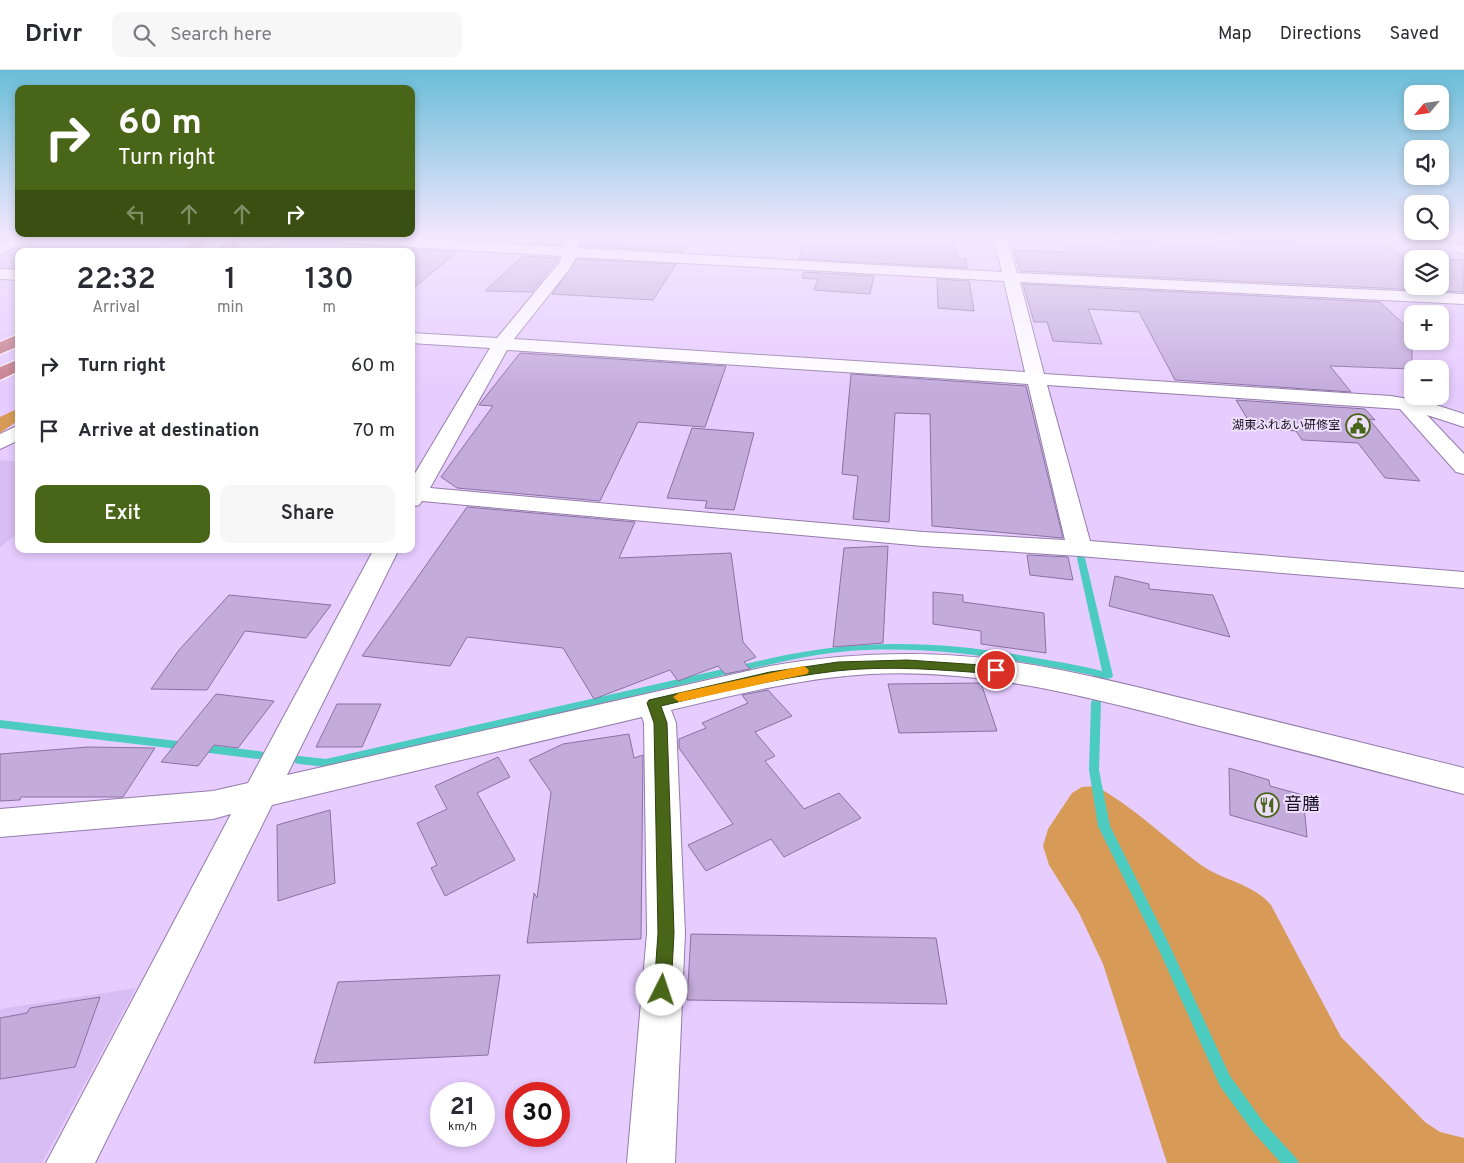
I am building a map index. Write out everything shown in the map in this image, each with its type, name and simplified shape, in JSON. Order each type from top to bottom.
[{"type":"highway","points":[[0,349],[15,341]]},
{"type":"highway","points":[[0,374],[15,366]]},
{"type":"street","points":[[415,490],[502,345],[546,290]]},
{"type":"street","points":[[1013,290],[1079,548]]},
{"type":"street","points":[[1278,290],[1464,299]]},
{"type":"street","points":[[415,338],[1404,404]]},
{"type":"street","points":[[1407,405],[1464,467]]},
{"type":"street","points":[[1409,405],[1464,421]]},
{"type":"street","points":[[0,443],[15,434]]},
{"type":"street","points":[[0,452],[15,454]]},
{"type":"street","points":[[415,495],[923,539],[1079,548],[1464,580]]},
{"type":"street","points":[[70,1163],[384,553]]},
{"type":"street","points":[[0,823],[213,806],[770,676],[829,668],[907,664],[978,668],[1088,686],[1464,782]]},
{"type":"street","points":[[652,1163],[666,933],[660,723],[653,703]]},
{"type":"shaded area","points":[[15,410],[15,423],[0,433],[0,417]]},
{"type":"shaded area","points":[[0,460],[15,462],[15,536],[0,547]]},
{"type":"shaded area","points":[[1096,786],[1137,814],[1201,865],[1247,887],[1271,905],[1341,1037],[1425,1122],[1440,1132],[1464,1138],[1464,1163],[1167,1163],[1103,964],[1079,913],[1049,865],[1043,846],[1048,829],[1072,793],[1082,787]]},
{"type":"shaded area","points":[[136,988],[42,1163],[0,1163],[0,1009]]},
{"type":"building","points":[[486,290],[534,290],[532,292]]},
{"type":"building","points":[[555,290],[659,290],[653,300],[552,294]]},
{"type":"building","points":[[814,290],[871,290],[870,294]]},
{"type":"building","points":[[937,290],[971,290],[974,311],[938,308]]},
{"type":"building","points":[[1025,290],[1142,290],[1380,302],[1404,324],[1404,350],[1412,350],[1412,360],[1404,360],[1404,369],[1330,366],[1351,392],[1175,380],[1139,312],[1088,309],[1102,344],[1053,341],[1047,322],[1034,322]]},
{"type":"building","points":[[1449,290],[1464,290],[1464,292],[1449,291]]},
{"type":"building","points":[[520,353],[726,366],[705,427],[638,422],[600,501],[457,488],[441,477],[493,406],[479,405]]},
{"type":"building","points":[[851,374],[1026,386],[1063,538],[932,526],[930,414],[895,413],[889,522],[853,519],[858,476],[842,474]]},
{"type":"building","points":[[1236,400],[1365,409],[1375,420],[1369,419],[1420,481],[1385,478],[1358,443],[1302,440],[1296,431],[1253,428]]},
{"type":"building","points":[[692,428],[754,433],[734,510],[705,508],[707,501],[667,498]]},
{"type":"building","points":[[467,507],[635,522],[619,558],[731,553],[743,642],[756,657],[744,662],[750,669],[725,674],[718,666],[678,681],[670,670],[594,699],[563,648],[467,637],[450,666],[362,656]]},
{"type":"building","points":[[888,546],[883,643],[833,647],[844,548]]},
{"type":"building","points":[[1027,555],[1068,557],[1073,580],[1030,575]]},
{"type":"building","points":[[1115,576],[1149,584],[1149,589],[1213,595],[1230,637],[1109,606]]},
{"type":"building","points":[[933,592],[963,595],[963,602],[1044,613],[1046,653],[981,644],[981,631],[933,624]]},
{"type":"building","points":[[229,595],[331,605],[306,638],[245,631],[207,690],[151,689],[179,650]]},
{"type":"building","points":[[981,683],[997,731],[899,733],[888,684]]},
{"type":"building","points":[[768,690],[792,716],[755,732],[775,756],[765,761],[804,809],[839,793],[861,818],[784,857],[771,839],[706,871],[688,845],[733,824],[679,748],[679,739],[706,728],[702,723],[748,703],[742,695]]},
{"type":"building","points":[[216,694],[274,701],[238,748],[214,745],[198,766],[161,762]]},
{"type":"building","points":[[337,704],[381,704],[362,747],[316,747]]},
{"type":"building","points":[[629,734],[634,758],[643,755],[641,939],[527,943],[534,893],[537,898],[551,792],[529,760],[563,744]]},
{"type":"building","points":[[88,747],[155,748],[123,797],[21,797],[20,800],[0,801],[0,754]]},
{"type":"building","points":[[498,757],[510,777],[477,793],[515,860],[445,896],[431,868],[437,865],[417,823],[447,809],[435,786]]},
{"type":"building","name":"音膳","points":[[1229,768],[1269,780],[1270,786],[1303,795],[1307,837],[1230,815]]},
{"type":"building","points":[[330,810],[335,883],[278,901],[277,825]]},
{"type":"building","points":[[691,934],[936,938],[947,1004],[687,1000]]},
{"type":"building","points":[[500,975],[488,1055],[314,1063],[338,982]]},
{"type":"building","points":[[100,997],[75,1067],[0,1079],[0,1018],[27,1013],[30,1008]]},
{"type":"waterway","points":[[1081,558],[1108,676],[1097,673]]},
{"type":"waterway","points":[[299,760],[326,763],[772,661],[831,650],[898,646],[932,648],[999,655],[1097,673]]},
{"type":"waterway","points":[[1096,702],[1094,770],[1104,826],[1164,946],[1225,1081],[1259,1128],[1291,1163]]},
{"type":"waterway","points":[[0,724],[186,746]]},
{"type":"waterway","points":[[201,748],[259,755]]},
{"type":"slow traffic","points":[[679,697],[770,676],[803,671]]},
{"type":"place","name":"湖東ふれあい研修室","points":[[1358,426]]},
{"type":"place","name":"音膳","points":[[1267,805]]},
{"type":"route","points":[[662,990],[666,933],[660,723],[653,703],[804,670],[872,664],[942,665],[996,670]]}]
